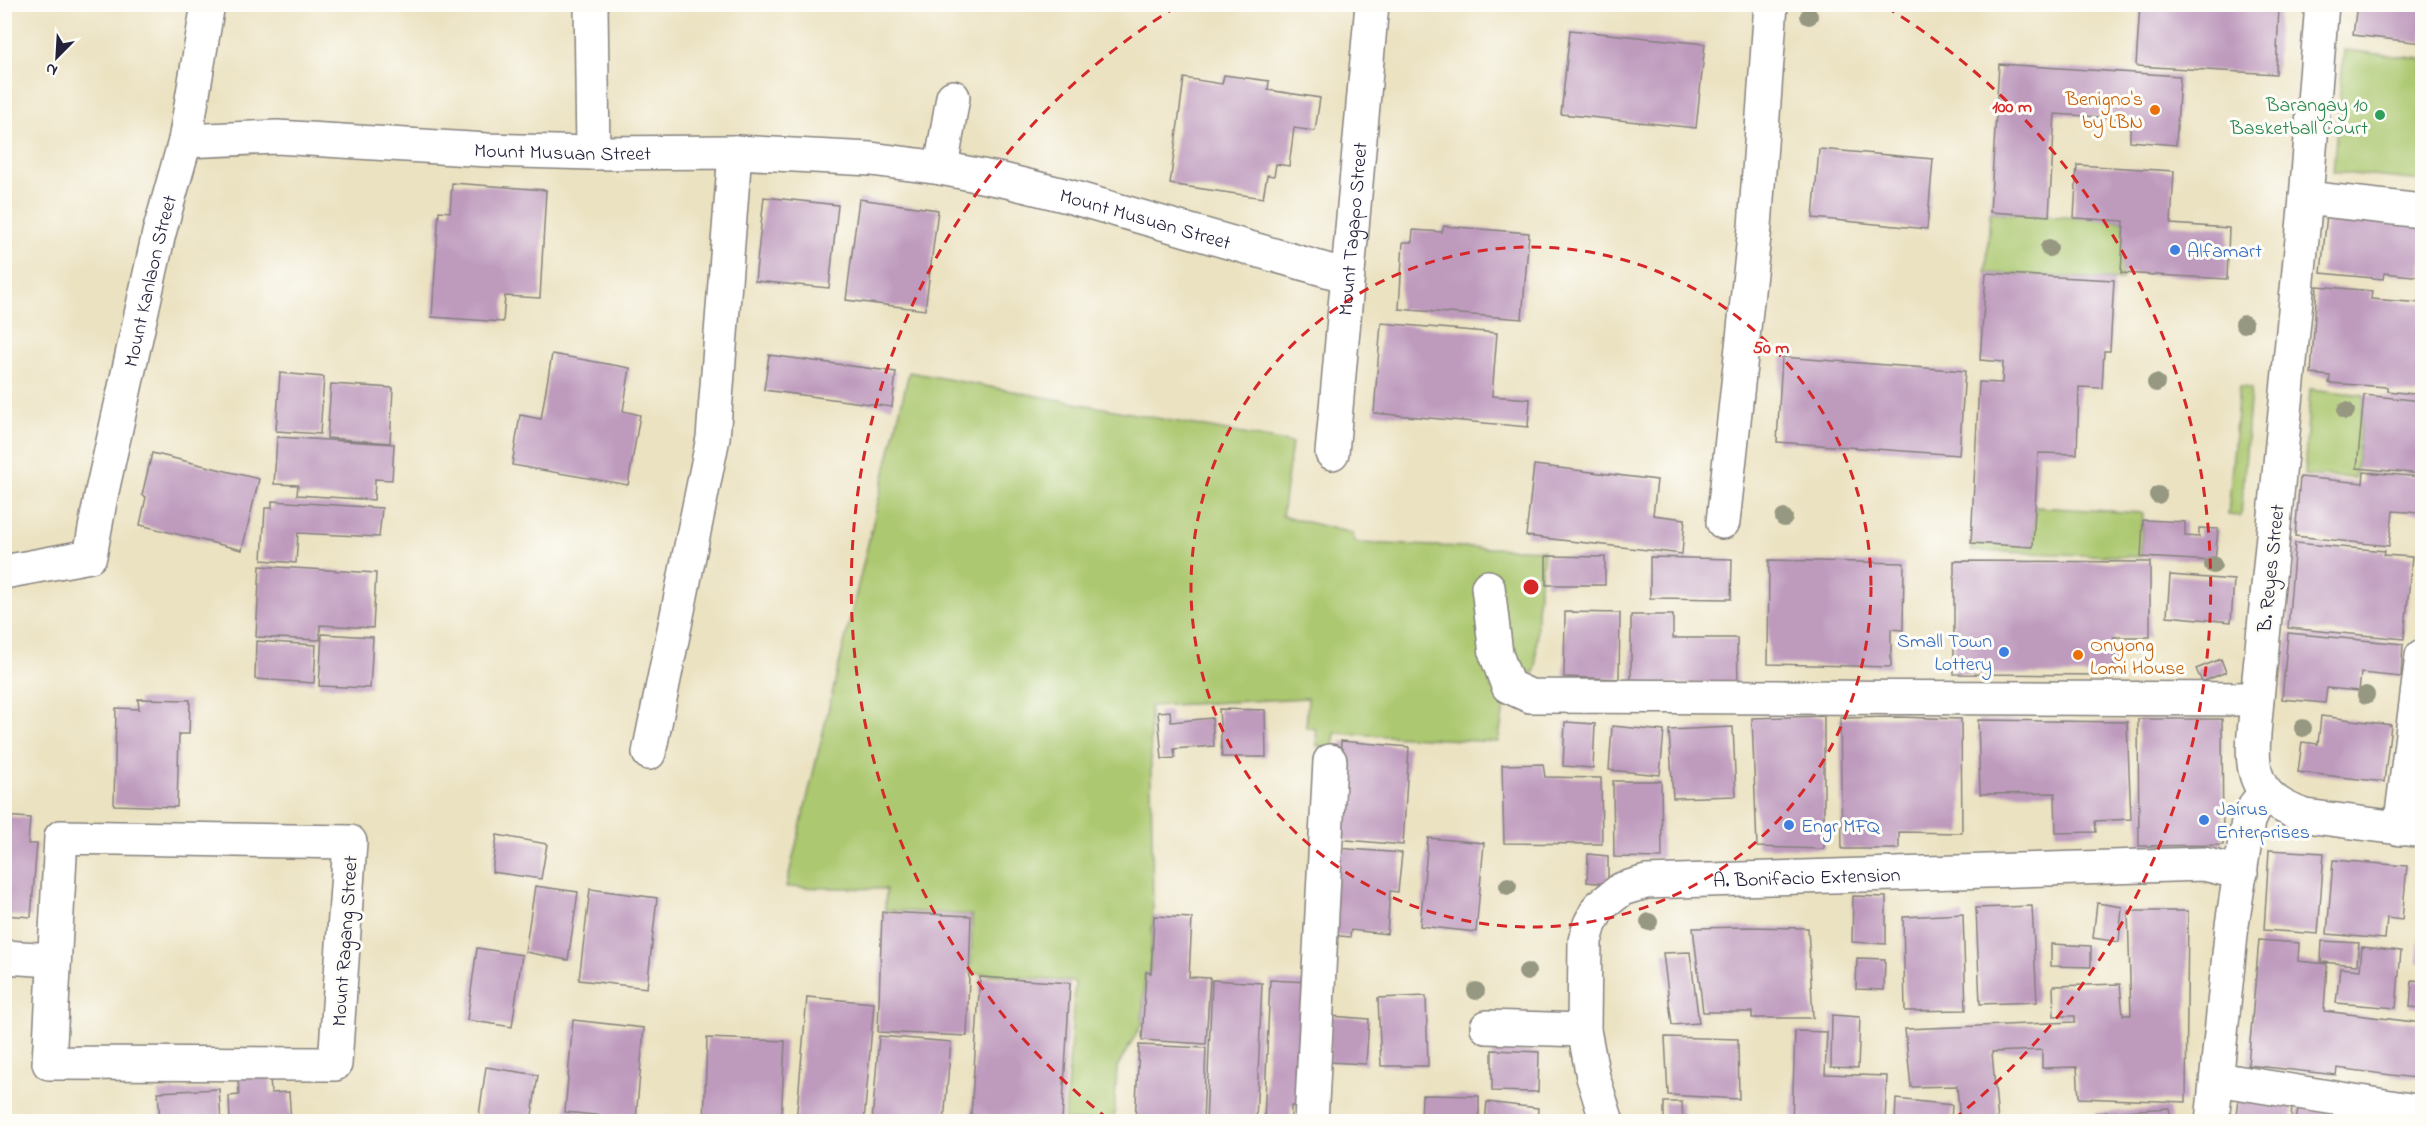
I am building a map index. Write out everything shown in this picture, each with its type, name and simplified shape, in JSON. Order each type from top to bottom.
[{"type":"street","name":"Mount Kanlaon Street","points":[[4,572],[90,556],[159,233],[185,141],[208,4]]},
{"type":"street","points":[[591,4],[593,153]]},
{"type":"street","name":"Mount Tagapo Street","points":[[1332,453],[1372,4]]},
{"type":"street","points":[[1723,522],[1755,227],[1771,4]]},
{"type":"street","name":"B. Reyes Street","points":[[2266,793],[2254,771],[2257,699],[2306,198],[2322,4]]},
{"type":"street","points":[[941,168],[953,97]]},
{"type":"street","name":"Mount Musuan Street","points":[[185,141],[277,137],[487,150],[593,153],[735,152],[871,159],[941,168],[1068,196],[1347,276]]},
{"type":"street","points":[[649,753],[713,438],[735,152]]},
{"type":"street","points":[[2306,198],[2422,211]]},
{"type":"street","points":[[1488,587],[1496,654],[1508,686],[1530,696],[2257,699]]},
{"type":"street","points":[[2212,1122],[2232,926],[2250,816],[2266,793],[2277,804],[2306,816],[2411,830],[2422,656]]},
{"type":"street","points":[[1311,1122],[1330,761]]},
{"type":"street","name":"Mount Ragang Street","points":[[61,837],[350,842],[335,1064],[49,1063],[54,960],[61,837]]},
{"type":"street","name":"A. Bonifacio Extension","points":[[1607,1122],[1593,1077],[1584,1030],[1585,940],[1599,907],[1622,889],[1646,882],[2204,864],[2241,873]]},
{"type":"street","points":[[4,957],[54,960]]},
{"type":"street","points":[[1487,1027],[1584,1030]]},
{"type":"street","points":[[2217,1078],[2422,1112]]},
{"type":"green space","name":"Barangay 10 Basketball Court","points":[[2344,50],[2422,59],[2422,181],[2333,172]]},
{"type":"green space","points":[[1990,212],[2124,221],[2122,280],[1986,273]]},
{"type":"green space","points":[[909,372],[1292,443],[1282,516],[1352,533],[1356,543],[1544,550],[1537,611],[1536,667],[1534,672],[1522,675],[1499,689],[1504,709],[1498,742],[1335,733],[1333,747],[1317,746],[1316,729],[1306,728],[1308,698],[1150,706],[1153,914],[1150,972],[1145,973],[1142,1024],[1117,1067],[1114,1121],[1065,1121],[1075,982],[971,973],[972,915],[885,910],[886,889],[786,887]]},
{"type":"green space","points":[[2239,387],[2251,388],[2241,516],[2228,515]]},
{"type":"green space","points":[[2310,389],[2364,395],[2355,478],[2304,475]]},
{"type":"green space","points":[[2035,507],[2143,513],[2141,557],[1971,551],[1971,543],[2033,547]]},
{"type":"building","points":[[2140,4],[2245,4],[2279,7],[2276,74],[2136,66]]},
{"type":"building","points":[[2357,4],[2422,4],[2422,43],[2353,35]]},
{"type":"building","points":[[1570,30],[1705,44],[1696,128],[1561,114]]},
{"type":"building","points":[[1999,64],[2180,76],[2176,145],[2130,141],[2130,119],[2055,114],[2049,216],[1990,212]]},
{"type":"building","points":[[1224,75],[1269,81],[1268,90],[1320,98],[1315,131],[1294,128],[1289,166],[1276,164],[1274,176],[1267,175],[1263,198],[1170,184],[1184,78],[1222,84]]},
{"type":"building","points":[[1819,149],[1933,159],[1927,229],[1813,218]]},
{"type":"building","points":[[2077,165],[2174,171],[2171,224],[2229,228],[2227,279],[2121,273],[2124,221],[2074,218]]},
{"type":"building","points":[[452,183],[546,190],[540,298],[505,296],[503,322],[432,317],[439,211],[450,212]]},
{"type":"building","points":[[764,197],[838,205],[829,288],[755,281]]},
{"type":"building","points":[[859,199],[938,210],[925,310],[846,300]]},
{"type":"building","points":[[2327,214],[2422,223],[2422,277],[2384,273],[2383,279],[2321,273]]},
{"type":"building","points":[[1444,226],[1529,233],[1522,319],[1399,309],[1403,242],[1412,242],[1413,230],[1442,232]]},
{"type":"building","points":[[1986,273],[2114,280],[2110,351],[2104,351],[2102,388],[2079,387],[2077,454],[2038,453],[2033,547],[1971,543],[1979,382],[2002,383],[2003,362],[1980,360]]},
{"type":"building","points":[[2317,286],[2372,291],[2371,299],[2422,303],[2422,395],[2387,391],[2387,387],[2329,383],[2330,376],[2311,374]]},
{"type":"building","points":[[1381,323],[1497,333],[1492,396],[1530,399],[1528,427],[1374,413]]},
{"type":"building","points":[[552,354],[630,368],[623,411],[640,415],[628,485],[512,465],[520,415],[541,419]]},
{"type":"building","points":[[769,355],[896,372],[892,407],[764,390]]},
{"type":"building","points":[[1782,357],[1965,371],[1959,455],[1777,442]]},
{"type":"building","points":[[280,373],[324,377],[320,434],[276,431]]},
{"type":"building","points":[[331,384],[393,388],[390,443],[327,438]]},
{"type":"building","points":[[2364,395],[2422,401],[2422,474],[2357,468]]},
{"type":"building","points":[[277,437],[394,444],[392,480],[375,479],[374,500],[297,495],[298,485],[274,484]]},
{"type":"building","points":[[152,453],[259,479],[242,550],[140,525],[146,497],[142,495]]},
{"type":"building","points":[[1534,465],[1657,480],[1653,515],[1685,519],[1682,554],[1526,536]]},
{"type":"building","points":[[2364,472],[2422,477],[2420,513],[2393,511],[2389,546],[2295,536],[2300,477],[2363,483]]},
{"type":"building","points":[[272,501],[382,508],[379,537],[298,533],[296,563],[262,560],[265,508],[272,508]]},
{"type":"building","points":[[2143,520],[2185,522],[2185,536],[2199,537],[2199,528],[2218,529],[2215,561],[2141,557]]},
{"type":"building","points":[[2295,543],[2385,551],[2384,555],[2412,557],[2404,639],[2288,628]]},
{"type":"building","points":[[1546,556],[1605,557],[1605,585],[1546,585]]},
{"type":"building","points":[[1650,557],[1732,559],[1731,599],[1650,598]]},
{"type":"building","points":[[1769,560],[1904,563],[1903,630],[1891,629],[1891,667],[1768,664]]},
{"type":"building","points":[[1954,561],[2150,562],[2150,637],[2114,637],[2114,675],[1954,674]]},
{"type":"building","points":[[260,566],[376,573],[373,628],[320,625],[320,640],[256,637]]},
{"type":"building","points":[[2170,575],[2234,580],[2231,622],[2167,616]]},
{"type":"building","points":[[1565,612],[1620,613],[1619,679],[1564,677]]},
{"type":"building","points":[[1631,615],[1673,615],[1673,638],[1737,638],[1738,684],[1631,684]]},
{"type":"building","points":[[2288,633],[2403,644],[2401,677],[2361,673],[2359,691],[2327,688],[2325,703],[2282,699]]},
{"type":"building","points":[[322,634],[373,637],[370,688],[319,686]]},
{"type":"building","points":[[256,641],[316,645],[314,683],[255,679]]},
{"type":"building","points":[[2221,659],[2226,672],[2202,682],[2196,669]]},
{"type":"building","points":[[138,699],[190,700],[189,734],[179,734],[177,807],[114,805],[116,708],[139,709]]},
{"type":"building","points":[[1219,709],[1265,710],[1266,757],[1222,757]]},
{"type":"building","points":[[1170,711],[1171,722],[1212,718],[1214,746],[1174,749],[1175,758],[1162,759],[1158,712]]},
{"type":"building","points":[[1824,716],[1824,849],[1757,847],[1752,718]]},
{"type":"building","points":[[2321,716],[2391,725],[2384,782],[2298,772],[2302,742],[2318,744]]},
{"type":"building","points":[[1840,718],[1961,719],[1962,833],[1899,832],[1899,849],[1842,849]]},
{"type":"building","points":[[2138,719],[2222,719],[2223,845],[2139,846]]},
{"type":"building","points":[[1978,720],[2127,722],[2131,819],[2095,821],[2096,832],[2056,833],[2055,793],[1980,794]]},
{"type":"building","points":[[1565,722],[1595,724],[1593,768],[1563,766]]},
{"type":"building","points":[[1612,726],[1664,731],[1660,775],[1609,770]]},
{"type":"building","points":[[1733,727],[1736,796],[1673,798],[1669,730]]},
{"type":"building","points":[[1341,741],[1409,747],[1403,845],[1336,839]]},
{"type":"building","points":[[1543,764],[1545,777],[1601,778],[1602,844],[1504,843],[1502,765]]},
{"type":"building","points":[[1613,781],[1661,781],[1662,858],[1614,857]]},
{"type":"building","points":[[4,816],[30,818],[28,844],[37,844],[31,917],[4,915]]},
{"type":"building","points":[[497,835],[547,844],[541,879],[492,872]]},
{"type":"building","points":[[1428,838],[1484,843],[1476,932],[1420,926]]},
{"type":"building","points":[[1336,848],[1402,853],[1398,892],[1390,891],[1387,934],[1351,930],[1350,937],[1330,935]]},
{"type":"building","points":[[2269,850],[2324,853],[2318,934],[2264,930]]},
{"type":"building","points":[[1588,854],[1608,856],[1608,884],[1587,882]]},
{"type":"building","points":[[2333,860],[2407,866],[2402,920],[2387,918],[2385,939],[2327,934]]},
{"type":"building","points":[[535,886],[578,892],[568,960],[525,952]]},
{"type":"building","points":[[590,889],[657,898],[647,988],[579,980]]},
{"type":"building","points":[[1853,896],[1886,897],[1886,944],[1852,942]]},
{"type":"building","points":[[2097,903],[2122,907],[2119,942],[2093,938]]},
{"type":"building","points":[[2032,906],[2037,1002],[1980,1004],[1976,908]]},
{"type":"building","points":[[2128,911],[2188,911],[2186,1102],[2079,1098],[2077,1067],[2042,1068],[2042,1050],[1992,1052],[1998,1122],[1960,1122],[1957,1086],[1911,1087],[1905,1029],[2075,1022],[2075,1016],[2054,1016],[2053,986],[2120,984],[2123,1015],[2131,1015]]},
{"type":"building","points":[[882,912],[971,916],[967,1036],[878,1032]]},
{"type":"building","points":[[1963,914],[1966,1010],[1905,1011],[1903,917]]},
{"type":"building","points":[[1154,916],[1192,918],[1189,977],[1210,978],[1206,1044],[1142,1040],[1146,972],[1151,973]]},
{"type":"building","points":[[2422,916],[2422,964],[2417,963]]},
{"type":"building","points":[[1693,928],[1808,928],[1813,1018],[1752,1018],[1752,1012],[1703,1012]]},
{"type":"building","points":[[2259,940],[2299,943],[2298,961],[2327,964],[2324,1011],[2422,1023],[2422,1079],[2337,1068],[2336,1075],[2248,1065]]},
{"type":"building","points":[[2322,941],[2359,943],[2357,965],[2321,962]]},
{"type":"building","points":[[2051,944],[2091,946],[2091,967],[2051,966]]},
{"type":"building","points":[[2362,947],[2401,951],[2396,1008],[2336,1003],[2340,968],[2360,970]]},
{"type":"building","points":[[477,948],[522,955],[512,1027],[467,1020]]},
{"type":"building","points":[[1690,952],[1699,1023],[1672,1025],[1663,953]]},
{"type":"building","points":[[1857,958],[1885,959],[1884,990],[1856,989]]},
{"type":"building","points":[[980,977],[1070,983],[1062,1121],[971,1115]]},
{"type":"building","points":[[1212,980],[1262,983],[1256,1122],[1206,1122]]},
{"type":"building","points":[[1270,980],[1308,982],[1303,1106],[1291,1106],[1291,1122],[1264,1122]]},
{"type":"building","points":[[2412,980],[2422,981],[2422,1008],[2410,1007]]},
{"type":"building","points":[[1426,996],[1428,1066],[1381,1066],[1378,998]]},
{"type":"building","points":[[807,997],[874,1003],[864,1122],[796,1122]]},
{"type":"building","points":[[1832,1015],[1860,1017],[1858,1068],[1831,1067]]},
{"type":"building","points":[[1331,1016],[1369,1019],[1366,1064],[1329,1062]]},
{"type":"building","points":[[573,1020],[644,1028],[636,1119],[565,1112]]},
{"type":"building","points":[[1795,1031],[1827,1032],[1825,1074],[1887,1076],[1885,1122],[1792,1122]]},
{"type":"building","points":[[879,1036],[951,1042],[944,1122],[872,1122]]},
{"type":"building","points":[[1665,1037],[1738,1039],[1739,1099],[1668,1095]]},
{"type":"building","points":[[707,1038],[785,1041],[781,1122],[704,1122]]},
{"type":"building","points":[[1139,1045],[1206,1048],[1203,1122],[1135,1122]]},
{"type":"building","points":[[1492,1050],[1539,1052],[1538,1092],[1492,1091]]},
{"type":"building","points":[[486,1067],[538,1075],[531,1122],[478,1122]]},
{"type":"building","points":[[270,1076],[271,1093],[289,1092],[291,1122],[230,1122],[229,1096],[239,1095],[238,1077]]},
{"type":"building","points":[[219,1089],[221,1122],[160,1122],[158,1092]]},
{"type":"building","points":[[1422,1095],[1479,1096],[1479,1122],[1421,1122]]},
{"type":"building","points":[[1896,1099],[1952,1105],[1951,1122],[1895,1122]]},
{"type":"building","points":[[2238,1099],[2292,1103],[2291,1122],[2235,1122]]},
{"type":"building","points":[[1487,1102],[1538,1108],[1537,1122],[1485,1122]]},
{"type":"building","points":[[1664,1102],[1682,1102],[1683,1122],[1664,1122]]},
{"type":"building","points":[[2169,1108],[2172,1122],[2096,1122],[2095,1113]]},
{"type":"building","points":[[2298,1108],[2349,1114],[2349,1122],[2296,1122]]},
{"type":"building","points":[[1376,1117],[1405,1120],[1405,1122],[1375,1122]]},
{"type":"place","name":"Benigno's by LBN","points":[[2155,110]]},
{"type":"place","name":"Barangay 10 Basketball Court","points":[[2380,115]]},
{"type":"place","name":"Alfamart","points":[[2175,250]]},
{"type":"place","name":"Small Town Lottery","points":[[2004,652]]},
{"type":"place","name":"Onyong Lomi House","points":[[2078,655]]},
{"type":"place","name":"Jairus Enterprises","points":[[2204,820]]},
{"type":"place","name":"Engr MFQ","points":[[1789,825]]}]
